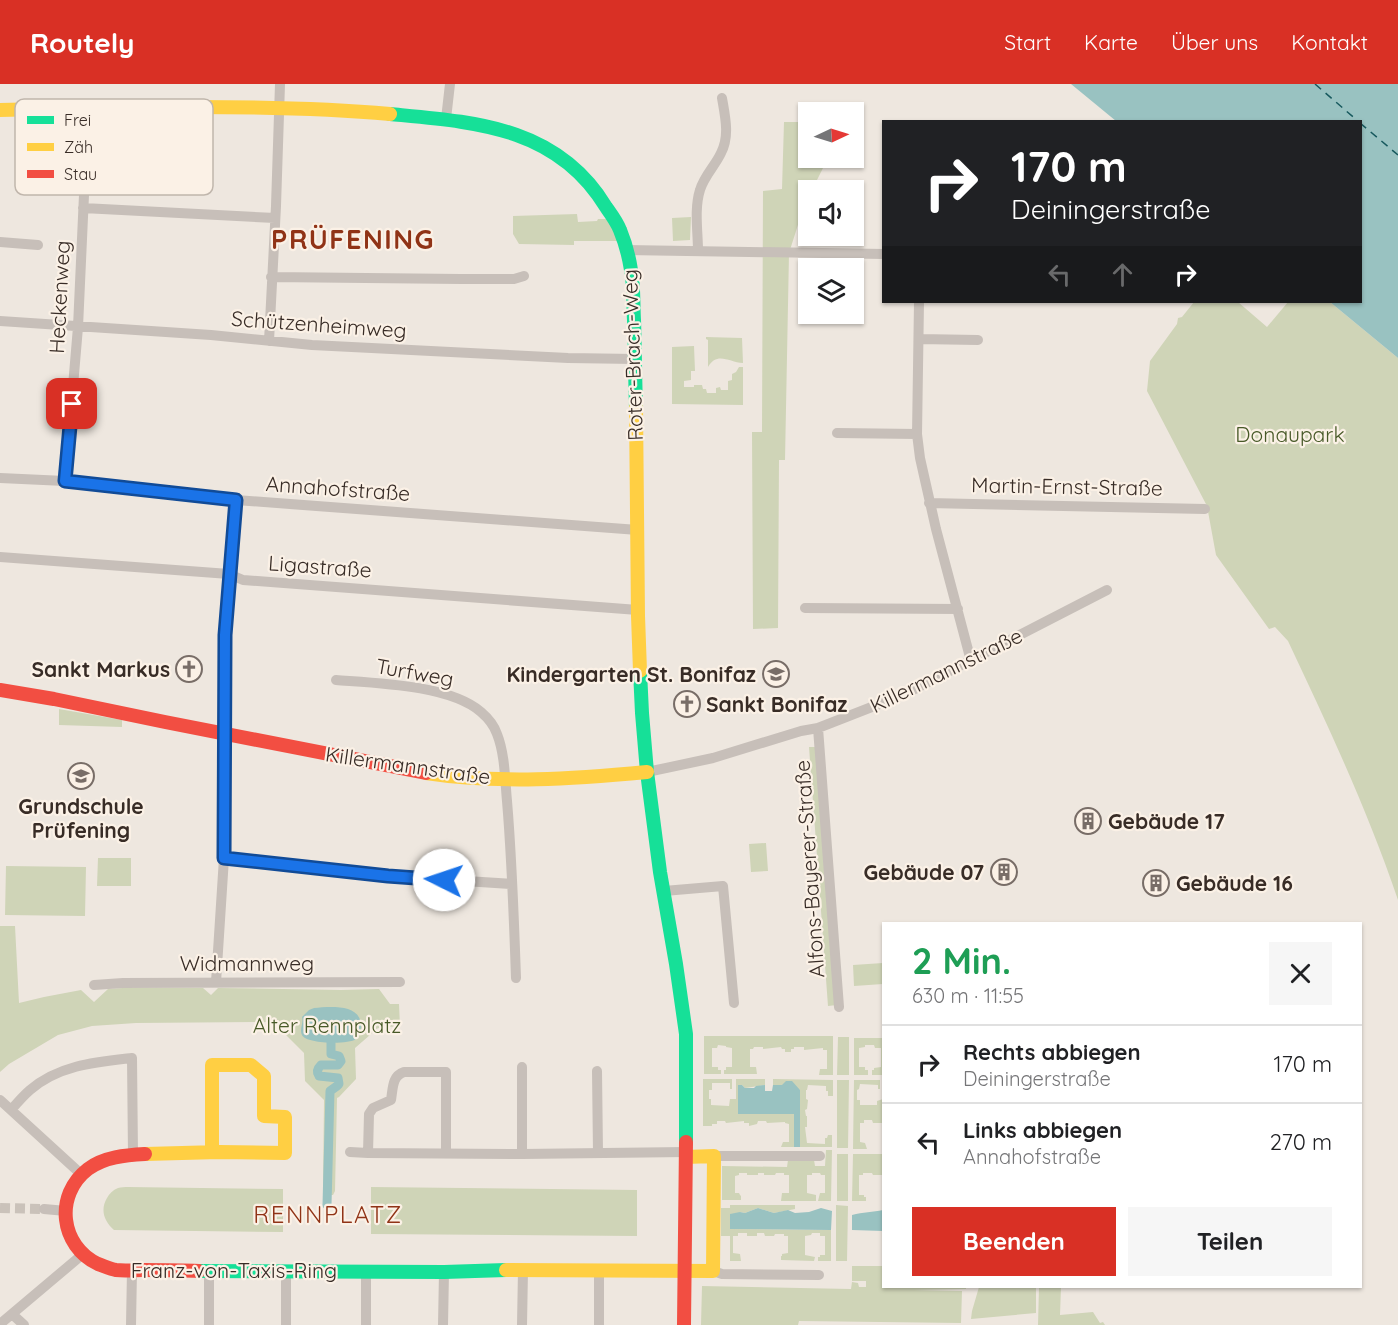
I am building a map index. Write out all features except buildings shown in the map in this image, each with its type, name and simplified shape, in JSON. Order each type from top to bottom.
[{"type":"street","points":[[268,341],[280,84]]},
{"type":"street","points":[[446,118],[450,84]]},
{"type":"street","points":[[698,251],[700,189],[727,138],[722,98]]},
{"type":"street","name":"Roter-Brach-Weg","points":[[213,107],[338,109],[446,118],[523,136],[561,157],[581,173],[596,190],[620,229],[631,268],[633,291],[642,713],[647,772],[686,1034],[684,1325]]},
{"type":"street","name":"Roter-Brach-Weg","points":[[0,110],[15,110]]},
{"type":"street","name":"Heckenweg","points":[[65,481],[78,327],[84,195]]},
{"type":"street","points":[[83,208],[275,218]]},
{"type":"street","points":[[0,242],[38,245]]},
{"type":"street","points":[[626,250],[882,254]]},
{"type":"street","points":[[271,277],[514,279],[524,276]]},
{"type":"street","points":[[919,303],[917,434],[920,458],[929,502],[971,660]]},
{"type":"street","name":"Schützenheimweg","points":[[0,321],[201,334],[312,345],[568,358],[635,359]]},
{"type":"street","points":[[919,339],[978,340]]},
{"type":"street","points":[[837,433],[917,434]]},
{"type":"street","name":"Annahofstraße","points":[[0,478],[65,481],[236,500],[638,531]]},
{"type":"street","points":[[216,982],[224,858],[225,635],[236,500]]},
{"type":"street","name":"Martin-Ernst-Straße","points":[[929,502],[1205,509]]},
{"type":"street","name":"Ligastraße","points":[[0,557],[229,574],[243,580],[638,609]]},
{"type":"street","name":"Killermannstraße","points":[[0,690],[387,766],[470,778],[597,777],[647,772],[713,758],[818,728],[905,694],[1107,590]]},
{"type":"street","points":[[805,608],[958,609]]},
{"type":"street","name":"Turfweg","points":[[336,680],[432,691],[466,702],[490,721],[497,734],[505,779],[516,978]]},
{"type":"street","name":"Alfons-Bayerer-Straße","points":[[818,728],[839,1007]]},
{"type":"street","points":[[224,858],[388,876],[512,884]]},
{"type":"street","points":[[664,891],[723,886],[734,1003]]},
{"type":"street","name":"Widmannweg","points":[[94,985],[123,982],[400,982]]},
{"type":"street","points":[[11,1110],[32,1088],[78,1065],[132,1058],[133,1155]]},
{"type":"street","points":[[0,1324],[83,1254],[75,1245],[67,1225],[66,1211],[69,1194],[81,1174],[101,1162],[133,1155],[212,1152],[285,1153],[285,1117],[264,1116],[264,1076],[251,1065],[212,1065],[212,1152]]},
{"type":"street","points":[[522,1067],[522,1154]]},
{"type":"street","points":[[597,1071],[598,1152]]},
{"type":"street","points":[[368,1153],[369,1114],[373,1108],[391,1100],[398,1074],[446,1072],[446,1153]]},
{"type":"street","points":[[0,1100],[81,1174]]},
{"type":"street","points":[[350,1152],[522,1154],[598,1152],[714,1156],[820,1156]]},
{"type":"street","points":[[713,1271],[714,1156]]},
{"type":"street","points":[[44,1209],[66,1211]]},
{"type":"street","name":"Franz-von-Taxis-Ring","points":[[83,1254],[92,1261],[116,1270],[685,1271]]},
{"type":"street","points":[[131,1325],[132,1270]]},
{"type":"street","points":[[209,1270],[209,1325]]},
{"type":"street","points":[[286,1270],[286,1325]]},
{"type":"street","points":[[522,1325],[523,1270]]},
{"type":"street","points":[[599,1270],[599,1325]]},
{"type":"street","points":[[366,1271],[366,1325]]},
{"type":"street","points":[[685,1271],[713,1271],[722,1274],[819,1275]]},
{"type":"street","points":[[443,1325],[444,1272]]},
{"type":"street","points":[[12,1314],[24,1325]]},
{"type":"green space","points":[[784,122],[798,122],[798,168],[823,168],[817,180],[798,180],[798,225],[789,253],[785,460],[779,460],[778,628],[753,629],[752,432],[762,432],[763,191],[782,189]]},
{"type":"green space","points":[[577,214],[578,222],[610,219],[618,241],[574,241],[574,245],[519,244],[513,234],[513,216]]},
{"type":"green space","points":[[691,217],[690,240],[673,241],[672,218]]},
{"type":"green space","name":"Donaupark","points":[[1193,303],[1239,303],[1267,327],[1287,303],[1331,303],[1398,358],[1398,900],[1361,801],[1288,641],[1275,627],[1269,629],[1216,555],[1207,506],[1147,391],[1150,361],[1177,324],[1178,318],[1182,317]]},
{"type":"green space","points":[[706,337],[742,338],[743,363],[719,358],[708,367]]},
{"type":"green space","points":[[694,346],[695,371],[691,371],[691,380],[684,381],[684,387],[702,385],[707,393],[716,393],[716,388],[720,387],[721,390],[728,390],[728,381],[732,380],[732,374],[739,367],[743,367],[743,405],[672,404],[672,347]]},
{"type":"green space","points":[[59,709],[122,720],[122,727],[59,725]]},
{"type":"green space","points":[[809,747],[818,747],[837,1005],[828,1006]]},
{"type":"green space","points":[[766,843],[768,871],[751,872],[749,844]]},
{"type":"green space","points":[[98,858],[131,858],[131,886],[97,886]]},
{"type":"green space","points":[[6,866],[86,867],[85,916],[5,915]]},
{"type":"green space","name":"Alter Rennplatz","points":[[0,926],[15,926],[19,1003],[81,990],[94,1002],[108,989],[203,988],[211,995],[218,988],[379,989],[390,1004],[399,1004],[400,1026],[378,1028],[355,1048],[356,1079],[337,1098],[335,1191],[333,1195],[325,1195],[323,1191],[324,1100],[305,1081],[304,1053],[273,1022],[136,1023],[92,1026],[58,1035],[9,1064],[0,1072]]},
{"type":"green space","points":[[882,963],[882,984],[854,986],[853,965]]},
{"type":"green space","points":[[704,1036],[833,1036],[833,1075],[819,1075],[820,1069],[827,1069],[827,1050],[823,1048],[804,1050],[804,1047],[794,1047],[791,1052],[785,1052],[785,1049],[781,1047],[763,1049],[763,1047],[754,1047],[750,1049],[750,1067],[756,1067],[757,1074],[724,1074],[726,1067],[732,1067],[732,1048],[718,1045],[717,1048],[712,1048],[712,1067],[718,1067],[721,1074],[704,1074]]},
{"type":"green space","points":[[838,1037],[849,1037],[849,1075],[837,1075]]},
{"type":"green space","points":[[854,1038],[882,1038],[882,1075],[872,1075],[874,1068],[881,1067],[881,1048],[865,1045],[859,1048],[859,1067],[865,1067],[868,1075],[854,1075]]},
{"type":"green space","points":[[703,1079],[732,1079],[732,1089],[730,1089],[730,1083],[712,1083],[712,1090],[709,1090],[711,1105],[729,1106],[730,1099],[736,1099],[736,1079],[765,1079],[765,1085],[745,1088],[738,1085],[794,1114],[794,1147],[781,1147],[783,1142],[789,1142],[789,1124],[785,1122],[758,1121],[757,1124],[749,1126],[749,1123],[744,1123],[744,1121],[726,1123],[717,1121],[717,1124],[712,1124],[712,1126],[703,1126]]},
{"type":"green space","points":[[773,1079],[833,1080],[833,1096],[828,1096],[826,1086],[808,1085],[807,1109],[805,1110],[807,1143],[825,1144],[825,1138],[832,1135],[832,1147],[800,1147],[800,1090],[773,1085]]},
{"type":"green space","points":[[837,1080],[849,1080],[848,1148],[837,1148]]},
{"type":"green space","points":[[854,1080],[880,1080],[880,1089],[878,1085],[860,1084],[857,1090],[857,1100],[860,1100],[860,1105],[877,1105],[877,1101],[882,1099],[882,1123],[864,1120],[864,1123],[860,1123],[860,1142],[865,1143],[867,1149],[853,1149]]},
{"type":"green space","points":[[826,1150],[832,1150],[831,1201],[818,1201],[820,1193],[825,1193],[825,1175],[820,1173],[807,1175],[807,1193],[816,1195],[816,1201],[781,1201],[782,1193],[789,1193],[789,1175],[784,1175],[784,1173],[747,1175],[747,1173],[739,1173],[735,1176],[735,1193],[739,1193],[741,1200],[722,1200],[722,1166],[787,1167],[788,1160],[814,1160],[815,1166],[825,1166]]},
{"type":"green space","points":[[837,1154],[848,1154],[848,1201],[837,1201]]},
{"type":"green space","points":[[853,1154],[882,1154],[882,1175],[863,1173],[859,1175],[859,1195],[864,1195],[866,1201],[852,1201]]},
{"type":"green space","points":[[128,1187],[283,1189],[283,1232],[114,1230],[104,1215],[105,1202],[114,1190]]},
{"type":"green space","points":[[371,1187],[637,1190],[637,1236],[371,1234]]},
{"type":"green space","points":[[730,1205],[795,1205],[795,1209],[774,1213],[758,1208],[745,1213],[740,1212],[730,1229],[831,1230],[831,1261],[818,1261],[820,1255],[825,1255],[825,1236],[820,1236],[820,1233],[805,1236],[805,1255],[815,1257],[814,1261],[781,1260],[782,1254],[788,1253],[788,1236],[784,1234],[765,1236],[764,1233],[757,1233],[757,1236],[747,1236],[747,1233],[738,1233],[738,1236],[733,1236],[733,1253],[740,1254],[741,1261],[730,1261],[730,1236],[721,1236],[721,1208],[730,1208]]},
{"type":"green space","points":[[836,1205],[848,1206],[847,1261],[836,1261]]},
{"type":"green space","points":[[852,1266],[882,1266],[882,1288],[966,1288],[914,1290],[962,1291],[961,1323],[799,1321],[798,1325],[701,1325],[702,1286],[851,1289],[852,1282],[858,1283],[859,1287],[866,1287],[866,1281],[852,1281]]},
{"type":"green space","points":[[979,1288],[1036,1288],[1036,1313],[971,1319]]},
{"type":"green space","points":[[1039,1288],[1061,1288],[1060,1315],[1093,1312],[1100,1323],[1103,1322],[1105,1325],[1038,1325]]},
{"type":"water","points":[[1071,84],[1398,84],[1398,358],[1331,303],[1362,303],[1362,120],[1115,120]]},
{"type":"water","points":[[314,1008],[343,1008],[356,1013],[361,1026],[357,1038],[336,1043],[305,1038],[301,1033],[302,1017]]},
{"type":"water","points":[[786,1081],[792,1081],[800,1090],[800,1147],[794,1147],[794,1114],[738,1114],[738,1085],[754,1088],[765,1085],[765,1091],[772,1091],[773,1085],[782,1085]]},
{"type":"water","points":[[758,1208],[774,1213],[788,1210],[795,1213],[809,1212],[821,1208],[832,1211],[831,1230],[730,1229],[730,1214],[745,1213]]},
{"type":"water","points":[[882,1210],[882,1231],[852,1230],[852,1215]]},
{"type":"waterway","points":[[327,1205],[330,1091],[339,1084],[338,1078],[319,1076],[318,1069],[321,1065],[338,1065],[341,1061],[339,1056],[331,1054],[331,1043]]},
{"type":"ferry route","points":[[1315,84],[1357,120]]},
{"type":"ferry route","points":[[1362,125],[1398,155]]},
{"type":"tunnel","points":[[0,1208],[44,1209]]},
{"type":"traffic: fast","points":[[390,114],[452,121],[511,133],[538,144],[563,159],[586,180],[617,224],[624,239],[629,260],[633,288],[636,407]]},
{"type":"traffic: fast","points":[[640,671],[647,772],[660,872],[686,1034],[686,1142]]},
{"type":"traffic: fast","points":[[199,1271],[506,1270]]},
{"type":"traffic: slow","points":[[213,107],[316,109],[390,114]]},
{"type":"traffic: slow","points":[[0,110],[15,110]]},
{"type":"traffic: slow","points":[[636,407],[640,671]]},
{"type":"traffic: slow","points":[[426,773],[481,778],[536,779],[647,772]]},
{"type":"traffic: slow","points":[[145,1154],[285,1153],[285,1117],[264,1116],[264,1076],[251,1065],[212,1065],[212,1152]]},
{"type":"traffic: slow","points":[[506,1270],[713,1271],[714,1156],[686,1157]]},
{"type":"traffic: jam","points":[[0,690],[426,773]]},
{"type":"traffic: jam","points":[[684,1325],[686,1142]]},
{"type":"traffic: jam","points":[[145,1154],[108,1159],[88,1169],[77,1180],[66,1206],[69,1233],[85,1256],[112,1269],[199,1271]]},
{"type":"place","name":"Sankt Markus","points":[[189,669]]},
{"type":"place","name":"Kindergarten St. Bonifaz","points":[[776,674]]},
{"type":"place","name":"Sankt Bonifaz","points":[[687,704]]},
{"type":"place","name":"Grundschule Prüfening","points":[[81,776]]},
{"type":"place","name":"Gebäude 17","points":[[1088,821]]},
{"type":"place","name":"Gebäude 07","points":[[1004,872]]},
{"type":"place","name":"Gebäude 16","points":[[1156,883]]},
{"type":"district","name":"PRÜFENING","points":[[353,239]]},
{"type":"district","name":"RENNPLATZ","points":[[328,1214]]},
{"type":"route","points":[[72,404],[65,481],[236,500],[225,635],[224,858],[444,880]]}]
